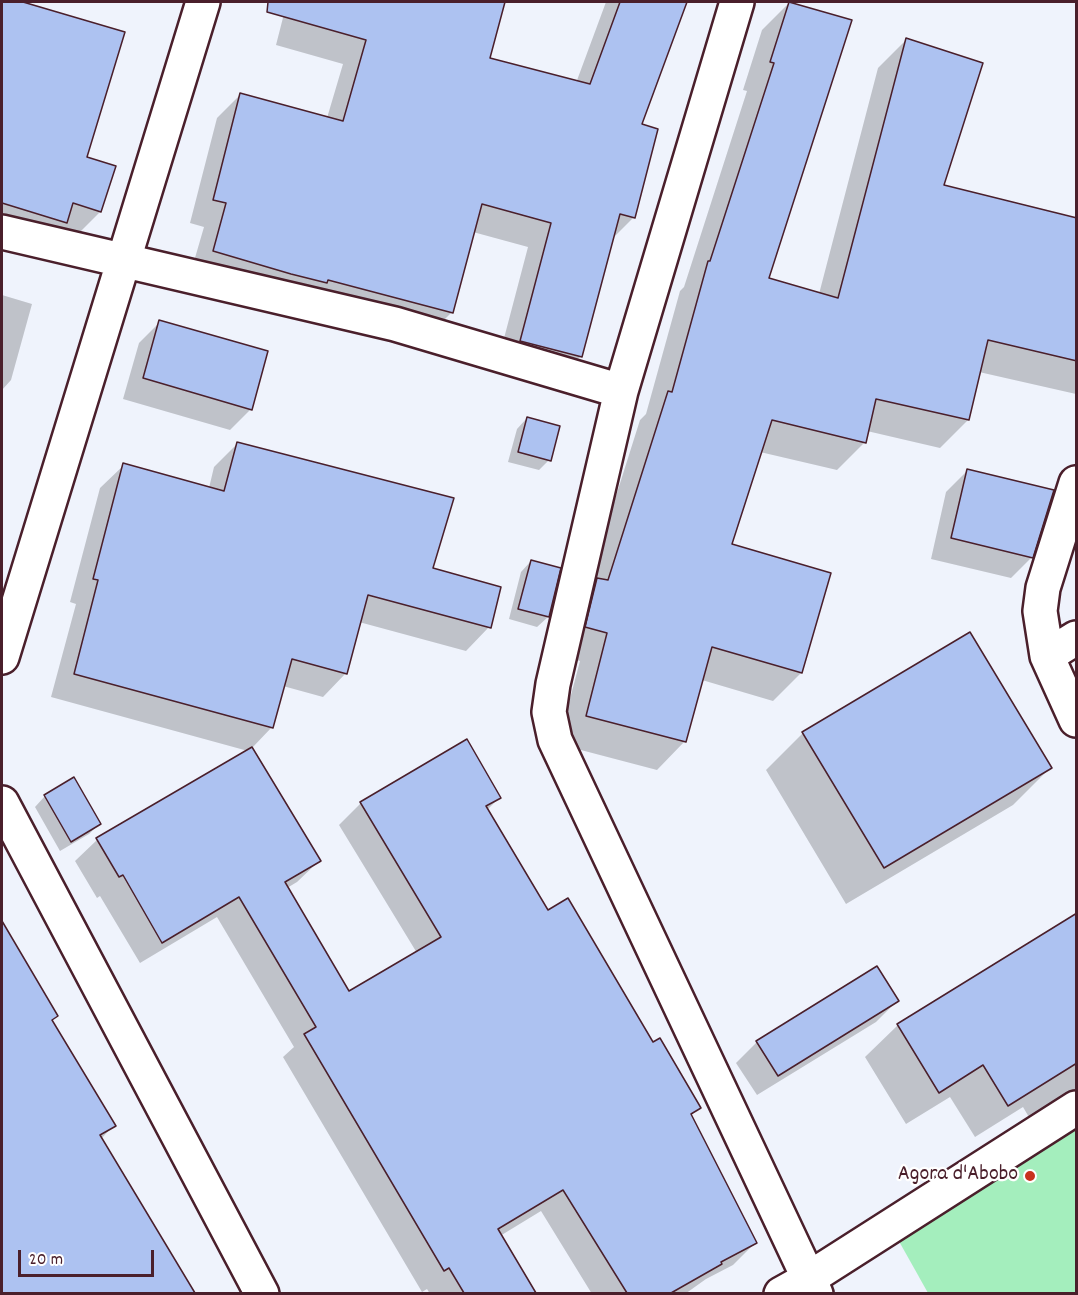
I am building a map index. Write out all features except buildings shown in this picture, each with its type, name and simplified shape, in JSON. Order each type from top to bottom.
[{"type":"street","points":[[2,657],[203,2]]},
{"type":"street","points":[[737,2],[621,391],[553,684],[549,712],[555,740],[801,1289],[1077,1108]]},
{"type":"street","points":[[2,232],[122,262],[395,324],[621,391]]},
{"type":"street","points":[[1077,483],[1043,588],[1041,632],[1047,656],[1077,720]]},
{"type":"street","points":[[1047,656],[1077,638]]},
{"type":"street","points":[[2,803],[262,1293]]},
{"type":"green space","name":"Agora d'Abobo","points":[[1076,1126],[1076,1293],[928,1293],[891,1227]]},
{"type":"place","name":"Agora d'Abobo","points":[[1030,1176]]}]
